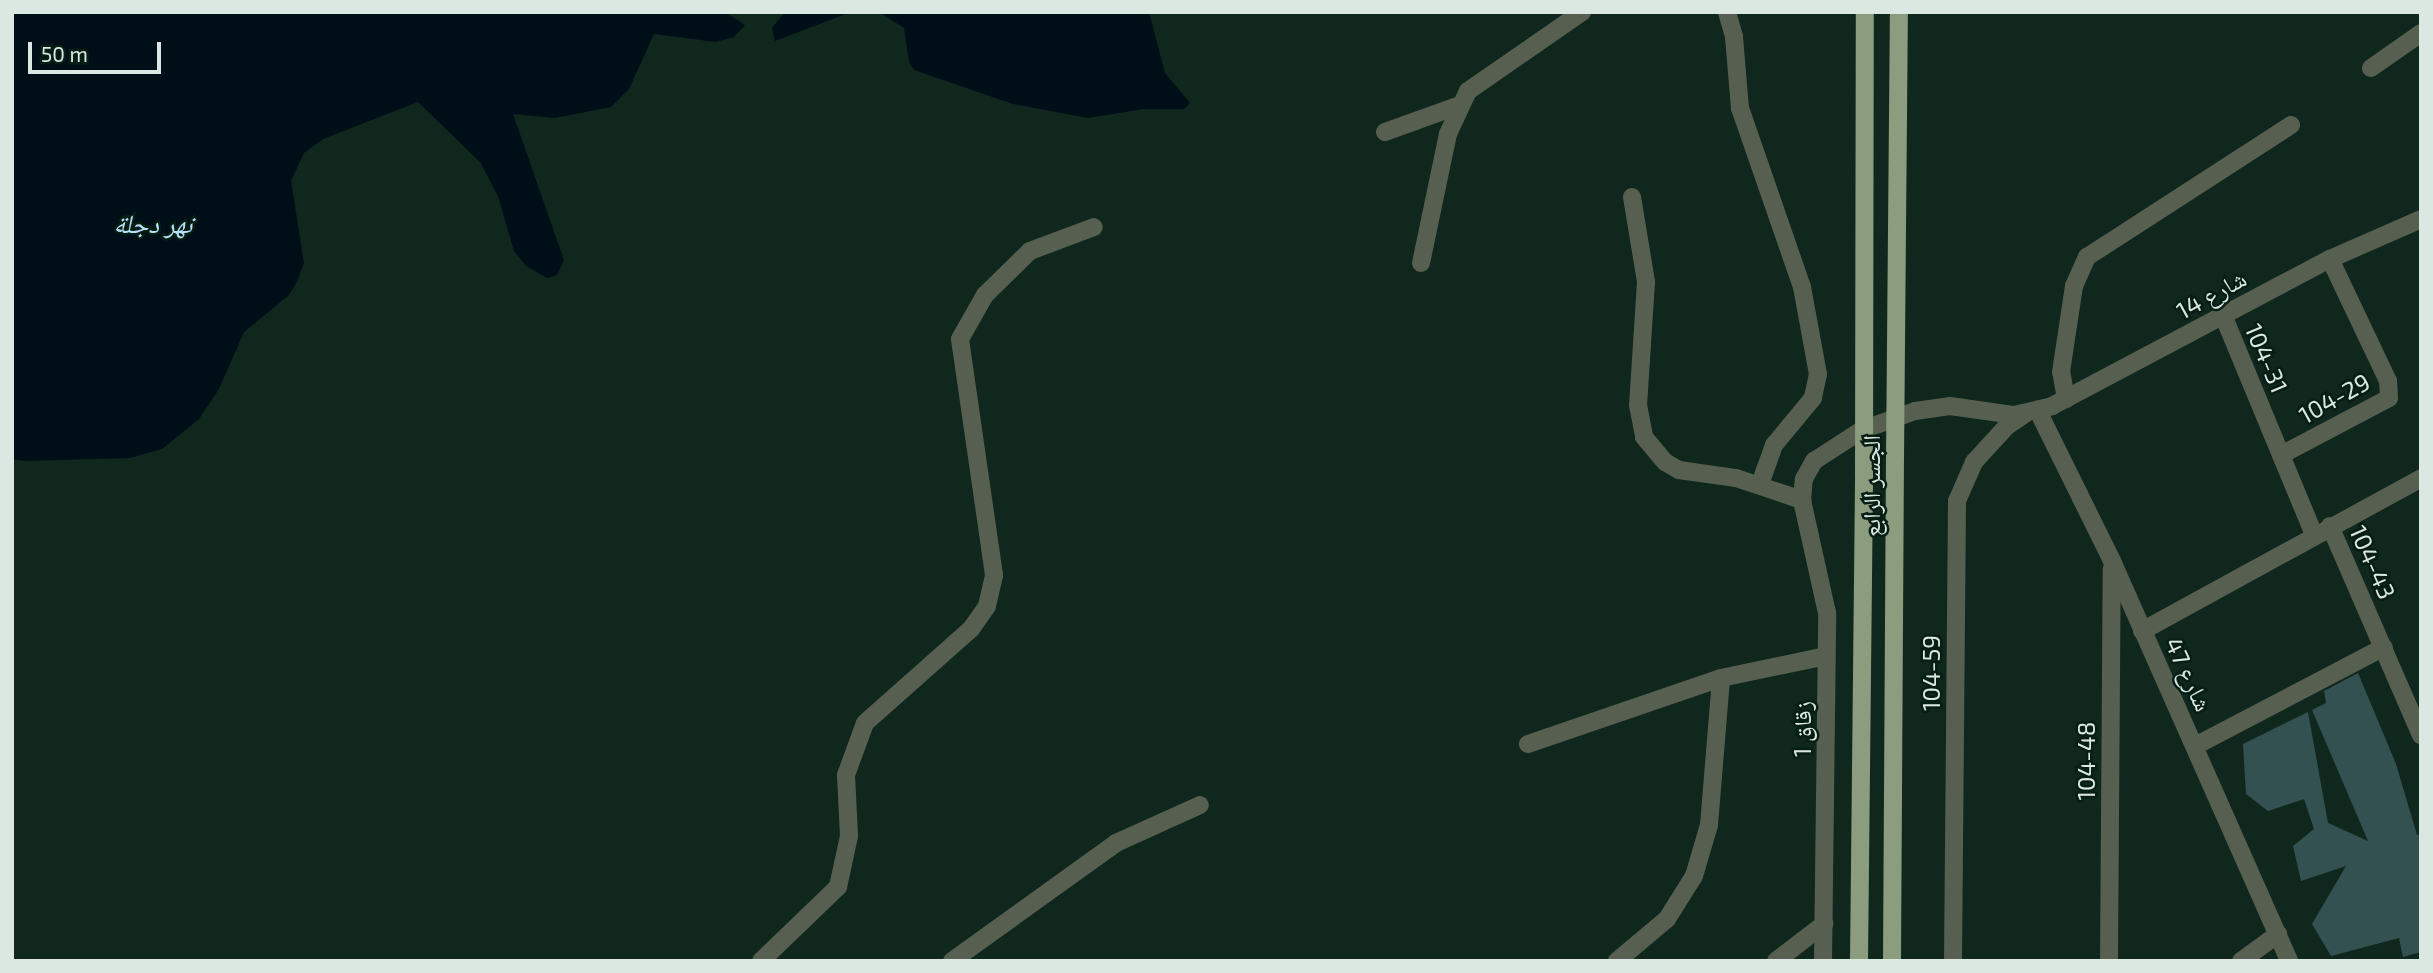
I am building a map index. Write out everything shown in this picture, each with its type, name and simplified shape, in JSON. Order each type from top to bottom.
[{"type":"main road","name":"الجسر الرابع","points":[[1859,961],[1865,12]]},
{"type":"main road","name":"الجسر الرابع","points":[[1892,961],[1899,12]]},
{"type":"street","points":[[1421,262],[1448,134],[1468,91],[1582,12]]},
{"type":"street","points":[[1727,12],[1734,37],[1743,119],[1802,287],[1818,374],[1813,398],[1774,445],[1760,484]]},
{"type":"street","points":[[2371,68],[2421,33]]},
{"type":"street","points":[[1385,132],[1460,105]]},
{"type":"street","points":[[2066,399],[2062,360],[2074,286],[2087,257],[2291,125]]},
{"type":"street","points":[[1632,197],[1646,282],[1638,405],[1644,437],[1665,462],[1679,470],[1760,484],[1802,500],[1808,470],[1821,454],[1898,416],[1950,406],[2032,412]]},
{"type":"street","name":"شارع 14","points":[[2032,412],[2066,399],[2330,259],[2421,219]]},
{"type":"street","points":[[761,961],[838,887],[849,836],[846,775],[865,723],[971,629],[987,606],[994,575],[960,339],[985,296],[1030,251],[1094,227]]},
{"type":"street","name":"104-29","points":[[2281,455],[2389,398],[2388,381],[2330,259]]},
{"type":"street","name":"104-31","points":[[2223,315],[2314,535]]},
{"type":"street","name":"شارع 47","points":[[2032,412],[2112,561],[2289,961]]},
{"type":"street","name":"104-59","points":[[1953,961],[1957,501],[1974,463],[2007,426],[2032,412]]},
{"type":"street","points":[[2142,631],[2421,478]]},
{"type":"street","name":"زقاق 1","points":[[1802,500],[1825,592],[1823,961]]},
{"type":"street","name":"104-43","points":[[2330,526],[2421,735]]},
{"type":"street","name":"104-48","points":[[2109,961],[2112,561]]},
{"type":"street","points":[[2195,746],[2384,647]]},
{"type":"street","points":[[1528,744],[1721,678],[1826,656]]},
{"type":"street","points":[[1617,961],[1667,919],[1694,876],[1709,825],[1721,678]]},
{"type":"street","points":[[952,961],[1116,843],[1200,805]]},
{"type":"street","points":[[1776,961],[1824,924]]},
{"type":"street","points":[[2241,961],[2278,934]]},
{"type":"water","name":"نهر دجلة","points":[[12,12],[725,12],[745,25],[734,37],[716,42],[654,34],[629,89],[611,107],[555,118],[513,114],[564,260],[557,275],[547,278],[526,266],[514,251],[498,196],[480,162],[418,102],[323,139],[304,153],[291,181],[304,263],[297,282],[288,296],[244,332],[219,389],[199,419],[162,449],[130,458],[25,461],[12,459]]},
{"type":"water","points":[[785,12],[851,12],[775,41],[772,28]]},
{"type":"water","points":[[879,12],[1149,12],[1165,73],[1190,103],[1184,109],[1144,109],[1088,118],[1013,104],[914,70],[909,62],[904,28]]},
{"type":"building","points":[[2358,673],[2396,764],[2417,835],[2421,834],[2421,952],[2403,957],[2399,938],[2331,956],[2312,924],[2346,866],[2301,881],[2293,846],[2314,829],[2304,799],[2268,811],[2246,794],[2243,744],[2308,712],[2328,823],[2368,841],[2312,710],[2326,703],[2324,691]]}]
